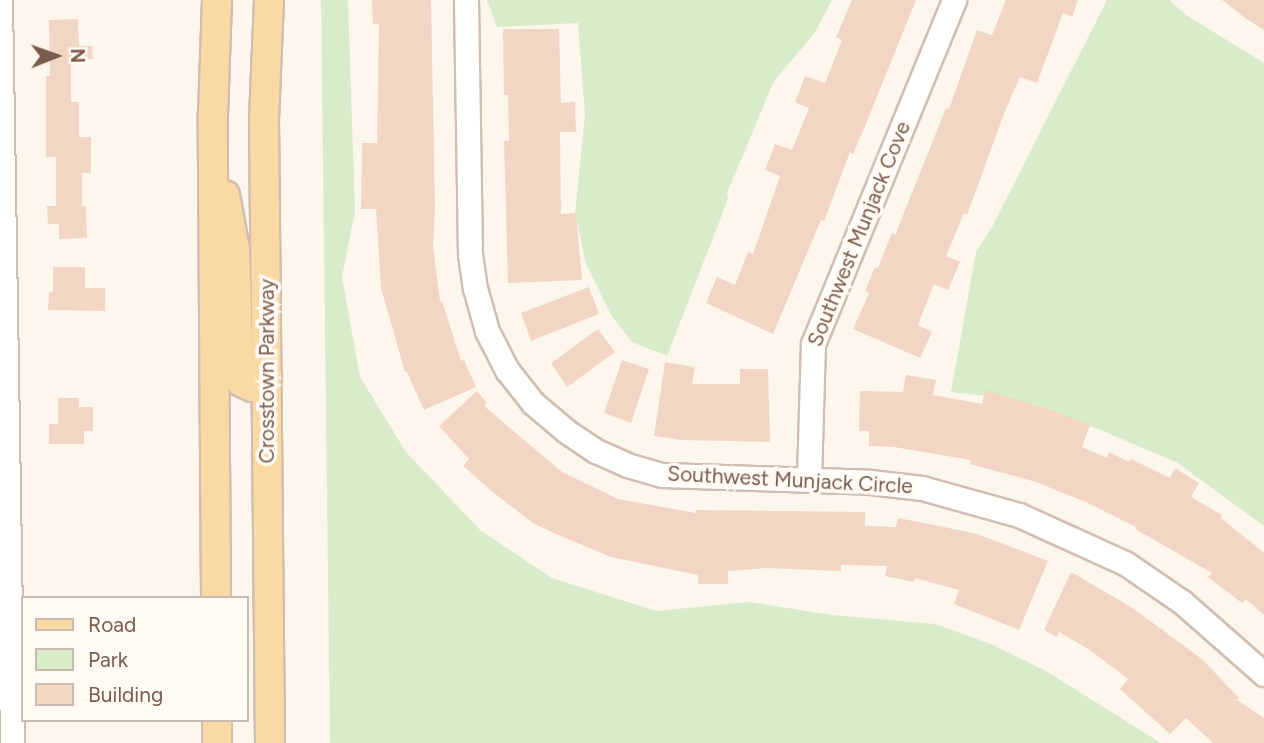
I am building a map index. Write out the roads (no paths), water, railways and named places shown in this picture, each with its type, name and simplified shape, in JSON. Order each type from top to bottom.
[{"type":"main road","points":[[216,0],[213,160],[216,596]]},
{"type":"main road","name":"Crosstown Parkway","points":[[269,0],[264,118],[270,743]]},
{"type":"main road","points":[[213,160],[230,212],[235,250],[239,375],[241,382],[252,387],[259,385],[267,374]]},
{"type":"main road","points":[[217,722],[217,743]]},
{"type":"street","points":[[0,0],[12,743]]},
{"type":"street","name":"Southwest Munjack Circle","points":[[466,0],[470,254],[487,331],[507,370],[533,403],[566,431],[596,451],[627,465],[663,475],[705,478],[809,478],[922,488],[1019,514],[1125,563],[1182,602],[1264,674]]},
{"type":"street","name":"Southwest Munjack Cove","points":[[809,478],[813,344],[954,0]]}]
